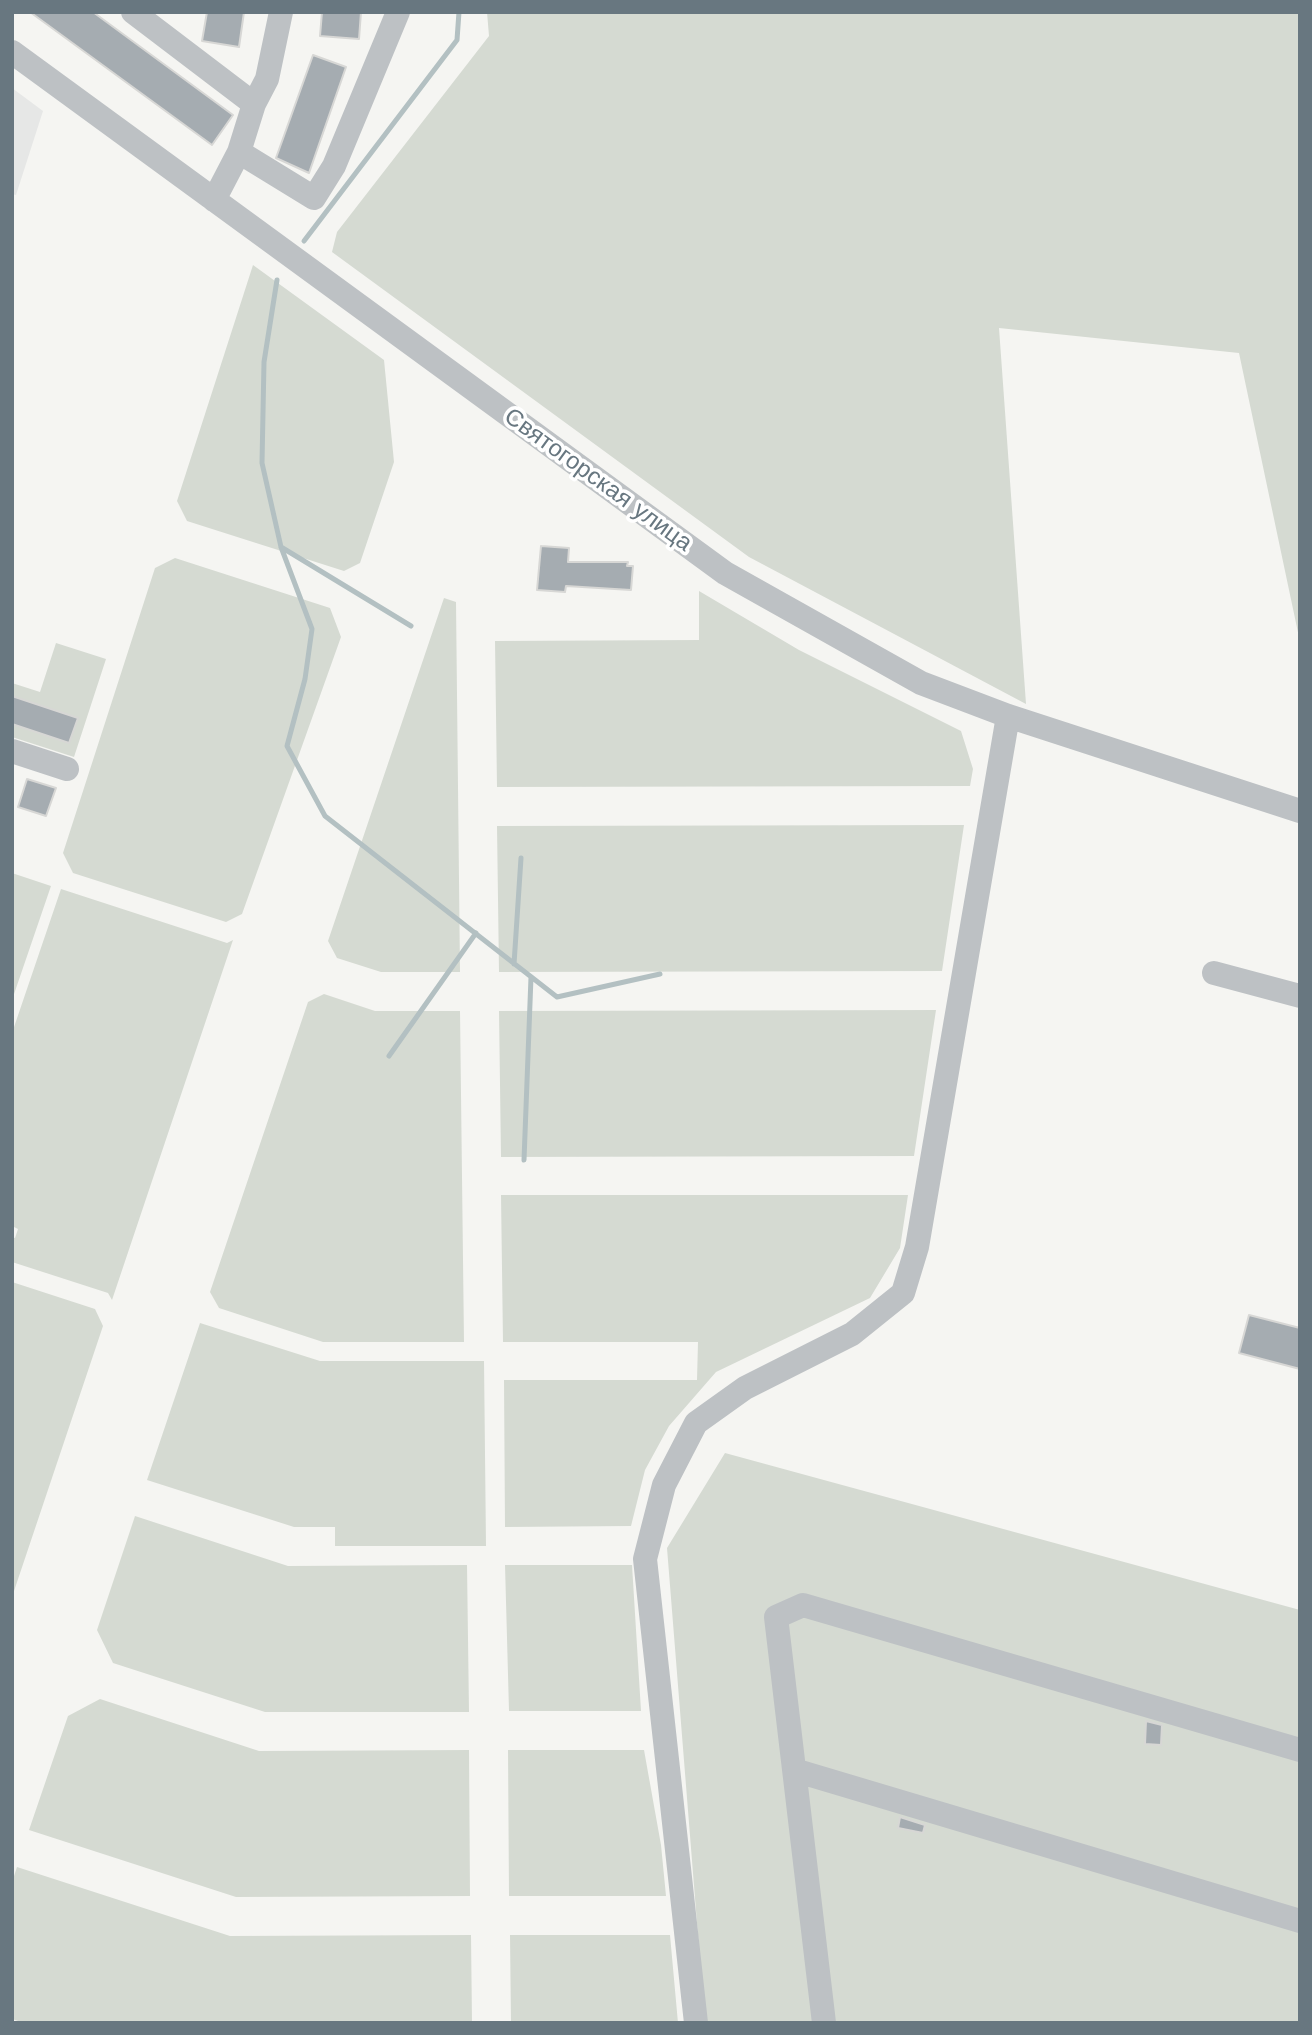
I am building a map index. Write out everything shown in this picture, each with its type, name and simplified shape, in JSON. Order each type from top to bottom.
[{"type":"street","points":[[133,12],[254,104]]},
{"type":"street","points":[[214,200],[239,152],[254,104],[267,79],[281,12]]},
{"type":"street","points":[[239,152],[314,198],[334,166],[398,12]]},
{"type":"street","name":"Святогорская улица","points":[[12,52],[726,573],[921,682],[1008,716],[1300,811]]},
{"type":"street","points":[[696,2023],[645,1559],[664,1485],[696,1423],[745,1388],[852,1334],[904,1293],[917,1247],[1008,716]]},
{"type":"street","points":[[12,751],[67,769]]},
{"type":"street","points":[[1214,973],[1300,996]]},
{"type":"street","points":[[824,2023],[776,1617],[803,1605],[1300,1750]]},
{"type":"street","points":[[794,1770],[1300,1921]]},
{"type":"shaded area","points":[[487,12],[1300,12],[1300,642],[1239,353],[999,328],[1026,704],[749,557],[332,252],[337,232],[489,36]]},
{"type":"shaded area","points":[[12,88],[43,111],[16,195],[12,194]]},
{"type":"shaded area","points":[[253,265],[384,360],[394,462],[360,563],[344,571],[187,521],[177,501]]},
{"type":"shaded area","points":[[175,558],[330,608],[341,637],[242,914],[226,922],[73,873],[63,853],[155,568]]},
{"type":"shaded area","points":[[699,591],[799,650],[961,731],[973,769],[970,786],[497,787],[495,641],[699,640]]},
{"type":"shaded area","points":[[444,598],[456,602],[460,972],[381,972],[337,958],[328,941]]},
{"type":"shaded area","points":[[56,643],[106,659],[74,757],[12,737],[12,683],[40,692]]},
{"type":"shaded area","points":[[964,825],[942,971],[499,972],[497,826]]},
{"type":"shaded area","points":[[12,873],[51,886],[12,1000]]},
{"type":"shaded area","points":[[61,889],[227,943],[233,940],[112,1300],[108,1293],[12,1262],[12,1237],[15,1238],[18,1229],[12,1226],[12,1033]]},
{"type":"shaded area","points":[[324,994],[375,1011],[460,1011],[464,1342],[323,1342],[219,1308],[210,1292],[308,1002]]},
{"type":"shaded area","points":[[936,1010],[914,1156],[501,1157],[499,1011]]},
{"type":"shaded area","points":[[501,1195],[908,1195],[900,1248],[870,1298],[716,1372],[669,1426],[645,1470],[631,1526],[505,1527],[504,1380],[697,1380],[698,1342],[503,1342]]},
{"type":"shaded area","points":[[12,1282],[95,1309],[103,1326],[12,1597]]},
{"type":"shaded area","points":[[200,1323],[320,1361],[484,1361],[486,1546],[335,1546],[335,1527],[294,1527],[147,1480]]},
{"type":"shaded area","points":[[725,1453],[1300,1610],[1300,2023],[705,2023],[667,1548]]},
{"type":"shaded area","points":[[135,1516],[288,1566],[467,1565],[469,1712],[265,1712],[113,1663],[97,1630]]},
{"type":"shaded area","points":[[505,1565],[632,1565],[641,1711],[509,1711]]},
{"type":"shaded area","points":[[100,1699],[259,1751],[469,1750],[470,1896],[236,1897],[29,1830],[68,1716]]},
{"type":"shaded area","points":[[508,1750],[644,1750],[661,1845],[666,1896],[509,1896]]},
{"type":"shaded area","points":[[17,1867],[230,1936],[471,1935],[472,2023],[24,2023],[12,2019],[12,1882]]},
{"type":"shaded area","points":[[510,1935],[670,1935],[678,2023],[511,2023]]},
{"type":"building","points":[[30,12],[93,12],[233,115],[212,145]]},
{"type":"building","points":[[207,12],[244,12],[239,47],[202,41]]},
{"type":"building","points":[[322,12],[361,12],[359,39],[320,36]]},
{"type":"building","points":[[313,55],[346,67],[309,173],[276,158]]},
{"type":"building","points":[[541,546],[569,548],[568,562],[628,562],[627,566],[633,566],[631,590],[566,586],[565,592],[537,590]]},
{"type":"building","points":[[12,696],[78,718],[69,743],[12,724]]},
{"type":"building","points":[[27,779],[56,788],[46,816],[18,807]]},
{"type":"building","points":[[1249,1315],[1300,1328],[1300,1369],[1239,1353]]},
{"type":"building","points":[[1146,1721],[1162,1725],[1161,1745],[1145,1744]]},
{"type":"building","points":[[900,1817],[925,1825],[923,1833],[898,1828]]},
{"type":"waterway","points":[[304,241],[457,40],[459,12]]},
{"type":"waterway","points":[[277,280],[264,362],[262,463],[281,547],[312,629],[305,679],[287,746],[325,816],[557,997],[660,974]]},
{"type":"waterway","points":[[281,547],[411,626]]},
{"type":"waterway","points":[[514,964],[521,858]]},
{"type":"waterway","points":[[389,1056],[476,933]]},
{"type":"waterway","points":[[524,1160],[531,977]]}]
